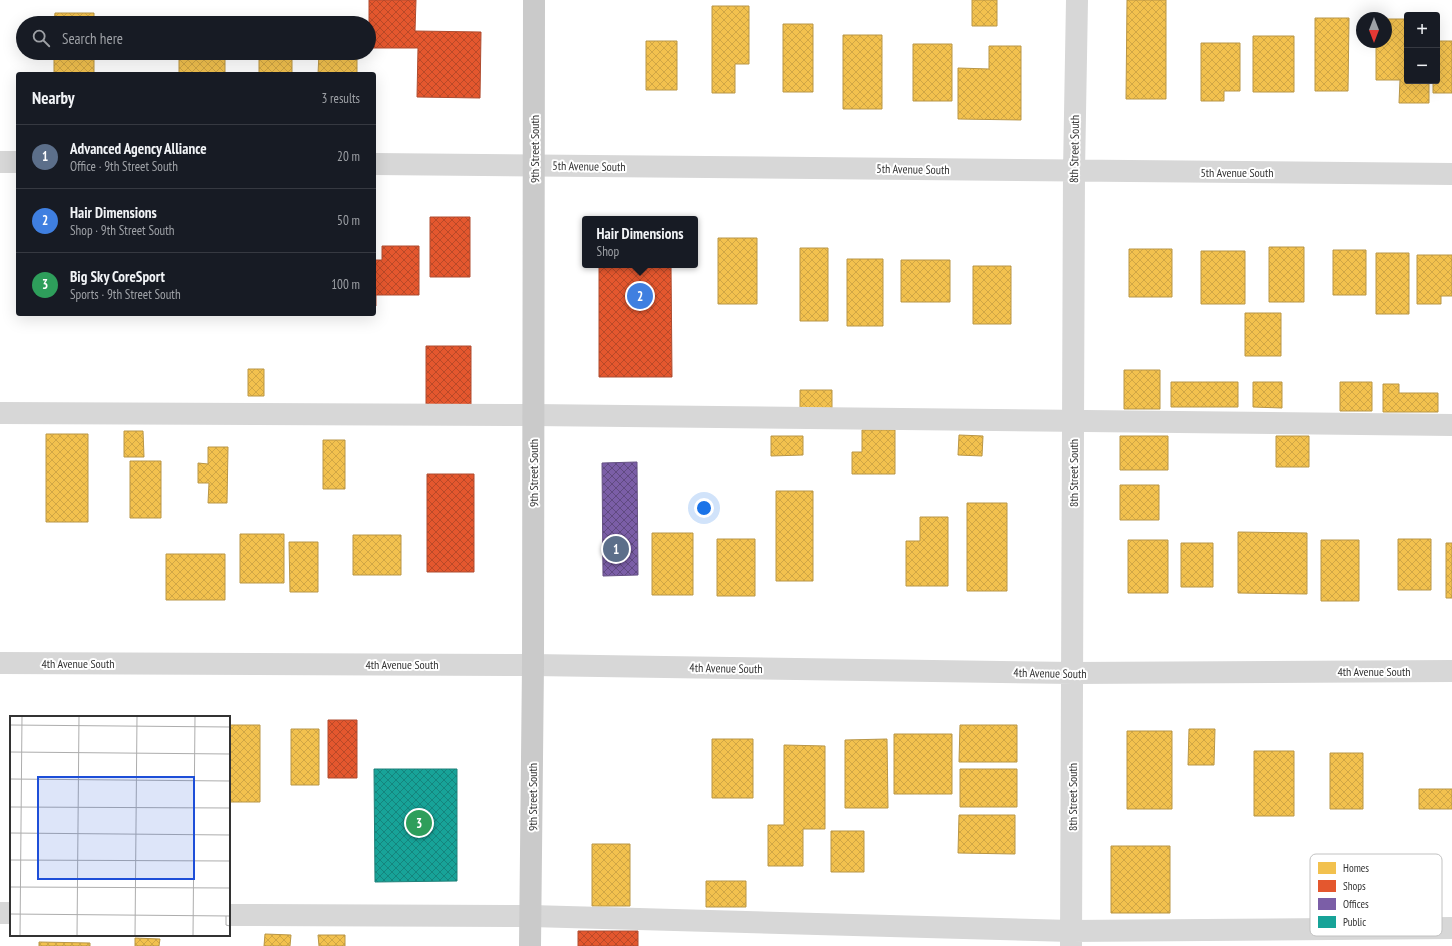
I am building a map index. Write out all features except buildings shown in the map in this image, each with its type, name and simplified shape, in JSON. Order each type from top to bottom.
[{"type":"main road","name":"9th Street South","points":[[530,946],[533,665],[534,0]]},
{"type":"street","name":"8th Street South","points":[[1071,938],[1074,171],[1077,0]]},
{"type":"street","points":[[0,162],[16,162]]},
{"type":"street","name":"5th Avenue South","points":[[376,164],[1452,174]]},
{"type":"street","points":[[0,413],[533,415],[1452,425]]},
{"type":"street","name":"4th Avenue South","points":[[0,663],[533,665],[1073,673],[1452,671]]},
{"type":"street","points":[[230,915],[531,916],[1071,938],[1310,932]]},
{"type":"street","points":[[1442,928],[1452,928]]},
{"type":"place","name":"Hair Dimensions","points":[[640,296]]},
{"type":"place","name":"Advanced Agency Alliance","points":[[616,549]]},
{"type":"place","name":"Big Sky CoreSport","points":[[419,823]]}]
